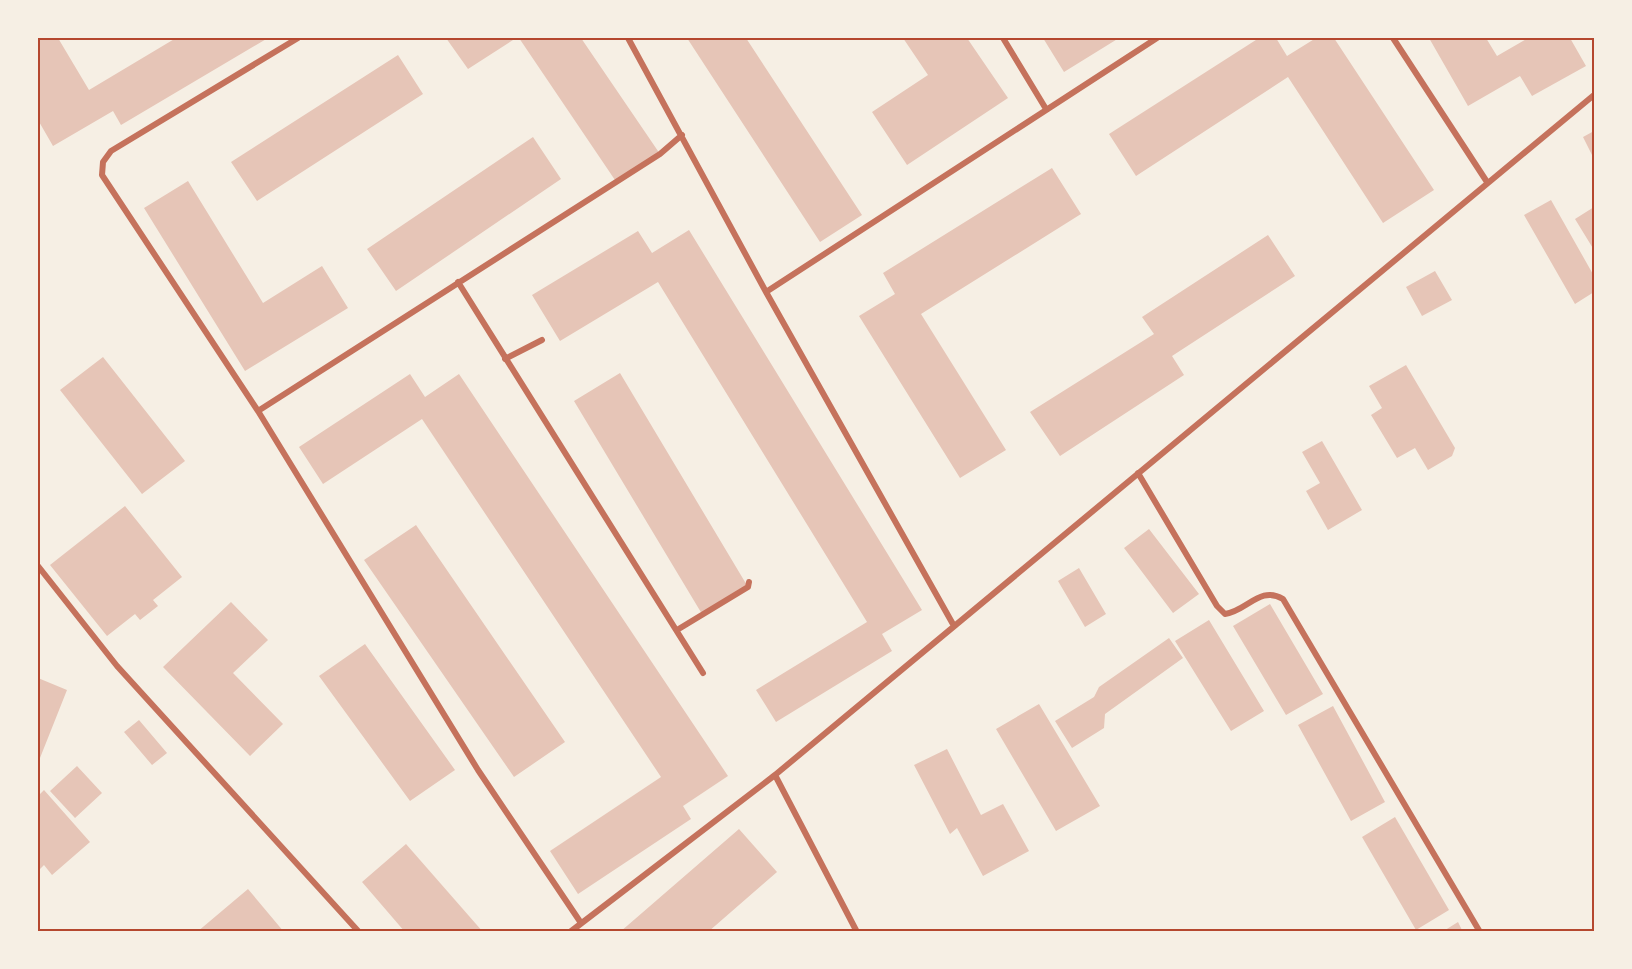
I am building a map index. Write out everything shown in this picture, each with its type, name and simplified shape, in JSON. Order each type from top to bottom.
[{"type":"street","points":[[298,38],[111,151],[103,162],[102,175],[258,411],[478,770],[581,922]]},
{"type":"street","points":[[628,38],[766,292],[954,626]]},
{"type":"street","points":[[1003,38],[1046,109]]},
{"type":"street","points":[[766,292],[1157,38]]},
{"type":"street","points":[[1393,38],[1487,182]]},
{"type":"street","points":[[570,932],[775,775],[1594,95]]},
{"type":"street","points":[[258,411],[660,154],[682,135]]},
{"type":"street","points":[[458,282],[704,673]]},
{"type":"street","points":[[505,358],[542,340]]},
{"type":"street","points":[[1138,473],[1217,606],[1225,614],[1234,613],[1263,594],[1274,593],[1283,599],[1480,932]]},
{"type":"street","points":[[38,566],[117,666],[359,932]]},
{"type":"street","points":[[677,630],[748,587],[749,582]]},
{"type":"street","points":[[775,775],[857,932]]},
{"type":"building","points":[[38,38],[58,38],[89,90],[176,38],[268,38],[121,125],[113,111],[53,146],[38,120]]},
{"type":"building","points":[[446,38],[516,38],[468,69]]},
{"type":"building","points":[[519,38],[581,38],[660,154],[617,183]]},
{"type":"building","points":[[687,38],[746,38],[862,215],[820,242]]},
{"type":"building","points":[[903,38],[967,38],[1008,98],[907,165],[872,112],[928,75]]},
{"type":"building","points":[[1043,38],[1119,38],[1064,72]]},
{"type":"building","points":[[1259,38],[1276,38],[1287,56],[1316,38],[1334,38],[1434,190],[1383,223],[1288,77],[1136,176],[1109,134]]},
{"type":"building","points":[[1429,38],[1486,38],[1497,56],[1528,38],[1570,38],[1586,66],[1532,96],[1520,76],[1468,106]]},
{"type":"building","points":[[398,55],[423,94],[257,201],[231,162]]},
{"type":"building","points":[[1594,131],[1594,159],[1583,137]]},
{"type":"building","points":[[533,137],[561,179],[396,291],[367,249]]},
{"type":"building","points":[[1052,168],[1081,214],[921,314],[1006,450],[960,478],[859,316],[895,294],[883,273]]},
{"type":"building","points":[[188,181],[263,303],[322,266],[348,308],[245,371],[144,208]]},
{"type":"building","points":[[1551,200],[1594,276],[1594,292],[1575,304],[1524,215]]},
{"type":"building","points":[[1594,207],[1594,250],[1575,219]]},
{"type":"building","points":[[689,230],[922,610],[882,634],[892,651],[776,722],[756,690],[867,622],[658,282],[560,341],[532,295],[638,231],[652,253]]},
{"type":"building","points":[[1268,235],[1295,276],[1172,356],[1184,375],[1060,456],[1030,412],[1154,334],[1142,317]]},
{"type":"building","points":[[1435,271],[1452,300],[1422,316],[1406,287]]},
{"type":"building","points":[[103,357],[185,461],[142,494],[60,390]]},
{"type":"building","points":[[1406,365],[1455,448],[1452,456],[1428,470],[1415,448],[1397,458],[1371,415],[1382,408],[1369,386]]},
{"type":"building","points":[[620,373],[748,587],[702,614],[574,401]]},
{"type":"building","points":[[410,374],[425,397],[459,374],[728,776],[683,806],[691,819],[578,894],[550,851],[661,777],[422,419],[323,484],[299,447]]},
{"type":"building","points":[[1322,441],[1362,510],[1328,530],[1306,491],[1320,483],[1302,452]]},
{"type":"building","points":[[125,506],[182,577],[153,600],[158,606],[140,620],[135,614],[107,636],[50,565]]},
{"type":"building","points":[[416,525],[565,742],[514,777],[364,560]]},
{"type":"building","points":[[1149,529],[1199,594],[1173,613],[1124,548]]},
{"type":"building","points":[[1079,568],[1106,614],[1085,627],[1058,581]]},
{"type":"building","points":[[231,602],[268,640],[233,673],[283,724],[250,756],[163,667]]},
{"type":"building","points":[[1270,604],[1323,694],[1286,715],[1233,626]]},
{"type":"building","points":[[1209,620],[1264,711],[1231,731],[1175,641]]},
{"type":"building","points":[[1169,638],[1183,658],[1105,714],[1104,728],[1072,748],[1055,721],[1094,697],[1099,687]]},
{"type":"building","points":[[365,644],[455,770],[410,801],[319,676]]},
{"type":"building","points":[[38,678],[67,690],[38,763]]},
{"type":"building","points":[[1039,704],[1100,806],[1056,831],[996,729]]},
{"type":"building","points":[[1333,706],[1385,802],[1351,821],[1298,725]]},
{"type":"building","points":[[139,720],[167,753],[152,765],[124,732]]},
{"type":"building","points":[[947,749],[981,815],[1003,804],[1029,851],[983,876],[957,828],[950,834],[914,765]]},
{"type":"building","points":[[77,766],[102,793],[75,818],[50,791]]},
{"type":"building","points":[[44,790],[90,842],[52,875],[44,865],[38,871],[38,796]]},
{"type":"building","points":[[1395,817],[1449,910],[1416,930],[1362,837]]},
{"type":"building","points":[[739,829],[777,872],[708,932],[620,932]]},
{"type":"building","points":[[406,844],[483,932],[405,932],[362,882]]},
{"type":"building","points":[[248,889],[284,932],[197,932]]},
{"type":"building","points":[[1458,922],[1463,932],[1442,932]]}]
